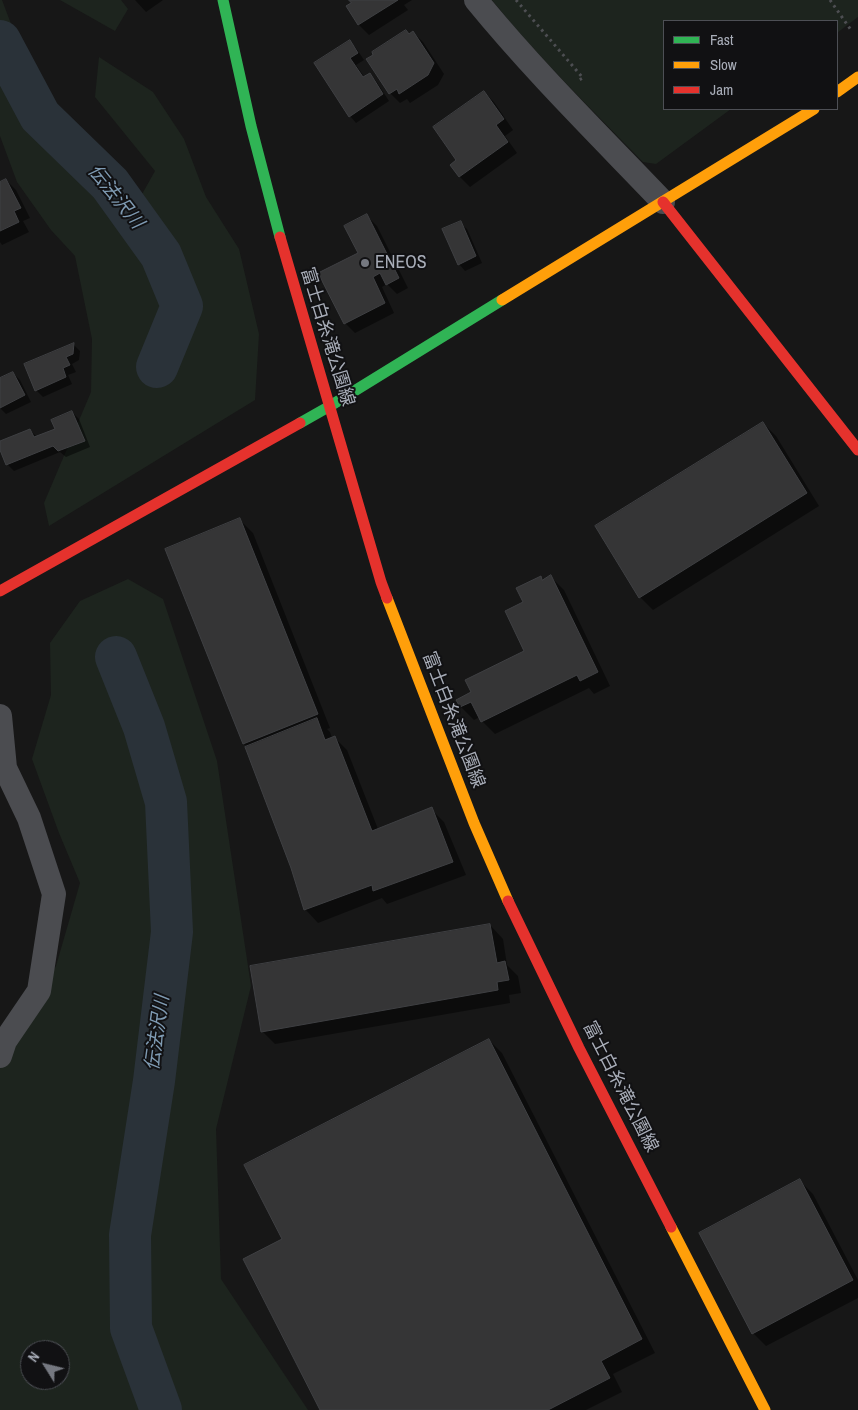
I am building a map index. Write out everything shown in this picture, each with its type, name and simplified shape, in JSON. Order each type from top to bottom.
[{"type":"main road","name":"富士白糸滝公園線","points":[[223,0],[251,126],[284,253],[381,582],[474,823],[517,922],[579,1048],[765,1410]]},
{"type":"main road","points":[[838,91],[858,78]]},
{"type":"main road","points":[[0,591],[330,406],[812,110]]},
{"type":"main road","points":[[663,202],[858,450]]},
{"type":"street","points":[[476,0],[550,84],[663,202]]},
{"type":"street","points":[[0,716],[5,768],[29,818],[54,894],[39,991],[5,1041],[0,1056]]},
{"type":"path","points":[[516,0],[583,78]]},
{"type":"path","points":[[830,0],[851,30]]},
{"type":"shaded area","points":[[0,0],[2,0],[42,106],[71,146],[113,191],[141,196],[155,171],[95,97],[99,57],[153,92],[184,139],[206,197],[239,249],[259,334],[255,400],[49,526],[44,503],[91,392],[92,339],[75,256],[51,230],[17,182],[0,136]]},
{"type":"shaded area","points":[[60,0],[121,0],[128,9],[115,31]]},
{"type":"shaded area","points":[[492,0],[858,0],[858,17],[838,32],[838,20],[663,20],[663,110],[730,110],[656,164],[643,162],[546,62]]},
{"type":"shaded area","points":[[128,579],[163,599],[217,761],[251,986],[216,1129],[221,1279],[308,1410],[0,1410],[0,1057],[56,966],[80,883],[59,833],[32,759],[51,695],[50,643],[80,601]]},
{"type":"building","points":[[349,0],[398,0],[358,25],[346,6],[351,3]]},
{"type":"building","points":[[406,30],[409,34],[413,31],[434,63],[428,75],[399,94],[397,89],[389,94],[366,59],[373,55],[372,52]]},
{"type":"building","points":[[350,40],[358,53],[350,58],[363,77],[370,73],[383,94],[349,117],[314,63]]},
{"type":"building","points":[[484,91],[504,119],[496,125],[508,142],[459,177],[450,165],[456,160],[433,127]]},
{"type":"building","points":[[6,179],[21,208],[14,211],[19,222],[0,231],[0,182]]},
{"type":"building","name":"ENEOS","points":[[367,214],[399,278],[386,285],[380,273],[373,277],[385,303],[344,324],[318,273],[358,253],[344,226]]},
{"type":"building","points":[[461,221],[476,256],[458,265],[442,229]]},
{"type":"building","points":[[74,343],[73,354],[66,357],[70,365],[63,368],[66,377],[35,391],[24,364]]},
{"type":"building","points":[[13,372],[25,395],[0,408],[0,378]]},
{"type":"building","points":[[72,411],[85,441],[58,451],[53,446],[6,465],[0,450],[0,441],[30,429],[34,437],[55,429],[51,420]]},
{"type":"building","points":[[763,422],[807,493],[639,598],[595,526]]},
{"type":"building","points":[[240,518],[318,714],[243,744],[165,549]]},
{"type":"building","points":[[551,575],[598,672],[580,681],[577,675],[481,722],[471,702],[460,707],[456,700],[471,692],[465,680],[524,651],[505,611],[523,602],[516,588],[541,576],[542,580]]},
{"type":"building","points":[[317,718],[325,740],[335,736],[372,831],[432,807],[453,862],[373,891],[372,885],[304,910],[291,868],[245,747]]},
{"type":"building","points":[[490,924],[497,963],[505,961],[509,980],[497,982],[498,990],[261,1032],[250,966]]},
{"type":"building","points":[[489,1039],[642,1339],[601,1361],[610,1378],[548,1410],[320,1410],[243,1259],[282,1239],[244,1165]]},
{"type":"building","points":[[800,1179],[853,1280],[752,1334],[699,1233]]},
{"type":"waterway","name":"伝法沢川","points":[[0,41],[40,116],[110,184],[161,255],[182,306],[157,367]]},
{"type":"waterway","name":"伝法沢川","points":[[116,657],[144,727],[166,802],[172,932],[154,1081],[130,1235],[131,1328],[161,1410]]},
{"type":"traffic: fast","points":[[223,0],[251,126],[280,237]]},
{"type":"traffic: fast","points":[[300,423],[502,300]]},
{"type":"traffic: slow","points":[[838,91],[858,77]]},
{"type":"traffic: slow","points":[[502,300],[812,110]]},
{"type":"traffic: slow","points":[[387,598],[474,823],[508,901]]},
{"type":"traffic: slow","points":[[671,1227],[765,1410]]},
{"type":"traffic: jam","points":[[663,202],[858,450]]},
{"type":"traffic: jam","points":[[280,237],[387,598]]},
{"type":"traffic: jam","points":[[0,591],[300,423]]},
{"type":"traffic: jam","points":[[508,901],[579,1048],[671,1227]]},
{"type":"place","name":"ENEOS","points":[[365,263]]}]
